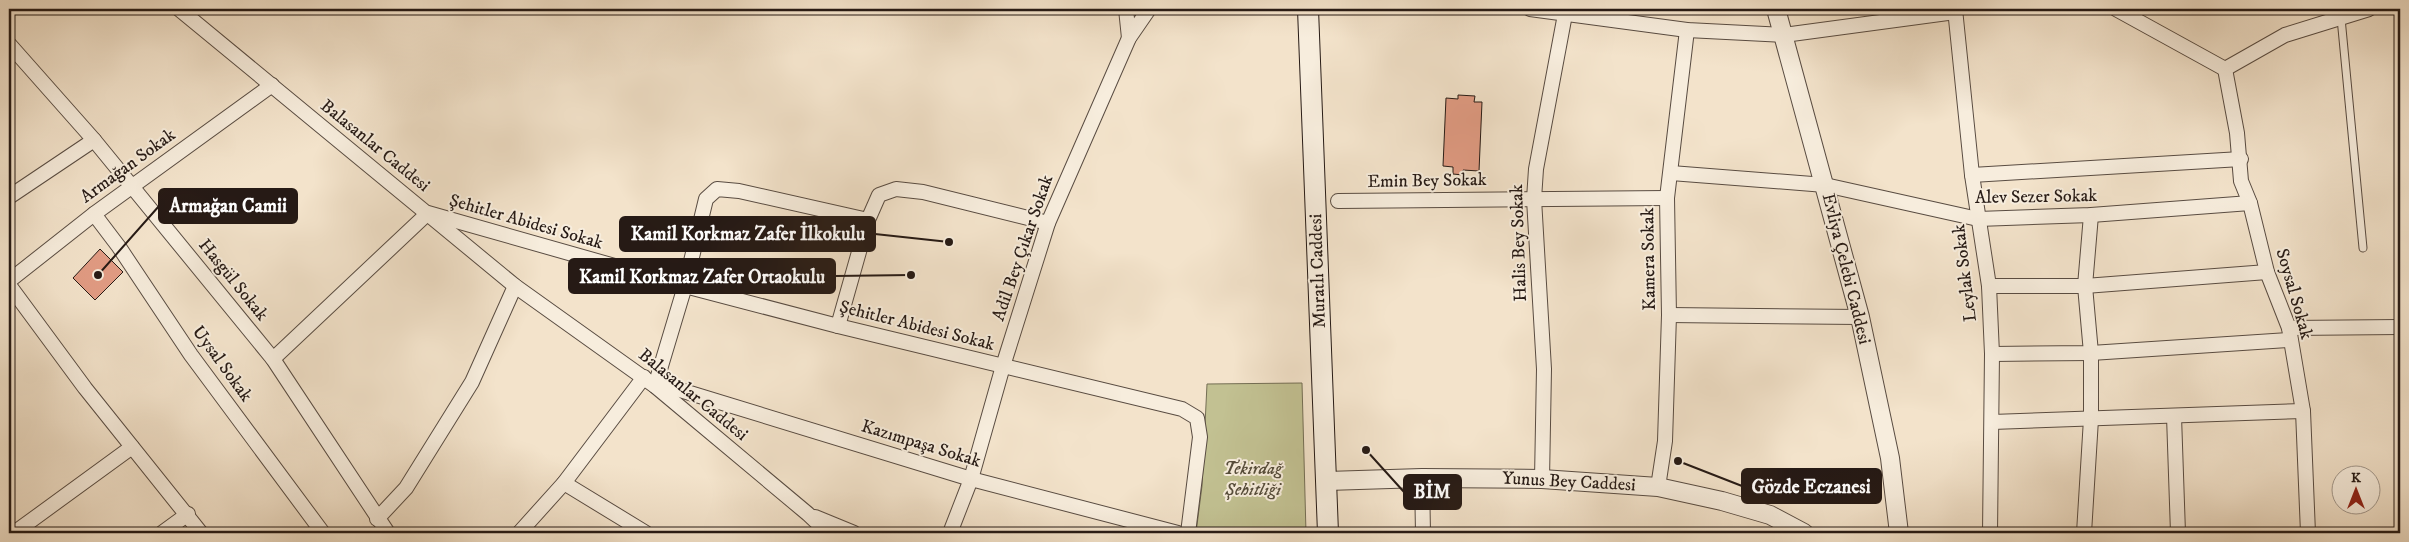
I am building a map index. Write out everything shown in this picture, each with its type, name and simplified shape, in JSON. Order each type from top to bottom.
[{"type":"main road","name":"Muratlı Caddesi","points":[[1308,9],[1328,533]]},
{"type":"street","name":"Balasanlar Caddesi","points":[[179,9],[515,286],[644,377],[808,514]]},
{"type":"street","name":"Adil Bey Çıkar Sokak","points":[[1126,9],[1129,38]]},
{"type":"street","name":"Adil Bey Çıkar Sokak","points":[[950,533],[971,479],[1003,366],[1048,223],[1129,38],[1149,9]]},
{"type":"street","points":[[1530,9],[1566,10],[1687,30],[1784,35],[1955,10]]},
{"type":"street","name":"Evliya Çelebi Caddesi","points":[[1776,9],[1860,317],[1890,458],[1899,533]]},
{"type":"street","points":[[2116,9],[2225,69],[2285,35],[2369,9]]},
{"type":"street","name":"Halis Bey Sokak","points":[[1542,479],[1544,369],[1534,199],[1536,169],[1566,10]]},
{"type":"street","name":"Leylak Sokak","points":[[1955,10],[1972,175],[1989,286],[1992,354],[1990,533]]},
{"type":"street","name":"Kamera Sokak","points":[[1658,487],[1665,441],[1669,315],[1667,198],[1687,30]]},
{"type":"street","name":"Hasgül Sokak","points":[[9,44],[94,140],[273,359],[388,533]]},
{"type":"street","name":"Soysal Sokak","points":[[2225,69],[2241,160],[2241,181],[2250,202],[2267,272],[2289,334],[2303,411],[2308,533]]},
{"type":"street","name":"Armağan Sokak","points":[[9,281],[94,214],[272,85]]},
{"type":"street","points":[[9,197],[94,140]]},
{"type":"street","points":[[1972,175],[2241,160]]},
{"type":"street","name":"Alev Sezer Sokak","points":[[1670,173],[1825,185],[1978,219],[2091,215],[2250,202]]},
{"type":"street","points":[[655,386],[685,286],[706,200],[718,188],[868,220]]},
{"type":"street","points":[[838,326],[868,220],[880,195],[896,189],[923,192],[1048,223]]},
{"type":"street","name":"Emin Bey Sokak","points":[[1338,201],[1667,198]]},
{"type":"street","name":"Uysal Sokak","points":[[94,214],[119,247],[191,355],[323,533]]},
{"type":"street","points":[[273,359],[428,214]]},
{"type":"street","name":"Şehitler Abidesi Sokak","points":[[428,214],[685,286],[838,326],[1182,409],[1198,418],[1200,437],[1188,533]]},
{"type":"street","points":[[2084,533],[2091,419],[2091,353],[2086,286],[2091,215]]},
{"type":"street","points":[[1989,286],[2086,286],[2267,272]]},
{"type":"street","points":[[9,285],[132,447],[188,514],[201,533]]},
{"type":"street","points":[[377,519],[406,488],[472,382],[515,286]]},
{"type":"street","points":[[1669,315],[1860,317]]},
{"type":"street","points":[[1992,354],[2091,353],[2289,334],[2400,327]]},
{"type":"street","points":[[519,533],[564,483],[644,377]]},
{"type":"street","name":"Kazımpaşa Sokak","points":[[655,386],[680,390],[971,479],[1178,533]]},
{"type":"street","points":[[1992,422],[2303,411]]},
{"type":"street","points":[[2174,416],[2178,533]]},
{"type":"street","points":[[14,533],[132,447]]},
{"type":"street","name":"Yunus Bey Caddesi","points":[[1327,481],[1422,478],[1542,479],[1658,487],[1722,501],[1770,515],[1804,533]]},
{"type":"street","points":[[1422,478],[1423,533]]},
{"type":"street","points":[[564,483],[646,533]]},
{"type":"street","points":[[162,533],[188,514]]},
{"type":"street","points":[[808,514],[828,533]]},
{"type":"street","points":[[808,514],[854,533]]},
{"type":"lane","points":[[2341,18],[2363,248]]},
{"type":"green space","name":"Tekirdağ Şehitliği","points":[[1302,383],[1306,533],[1196,533],[1202,486],[1207,384]]},
{"type":"building","points":[[1458,95],[1475,96],[1474,102],[1482,102],[1479,171],[1463,170],[1463,175],[1453,174],[1453,167],[1443,166],[1446,98],[1458,99]]},
{"type":"building","points":[[100,249],[123,272],[95,300],[73,278]]},
{"type":"place","name":"Kamil Korkmaz Zafer İlkokulu","points":[[949,242]]},
{"type":"place","name":"Armağan Camii","points":[[98,275]]},
{"type":"place","name":"Kamil Korkmaz Zafer Ortaokulu","points":[[911,275]]},
{"type":"place","name":"BİM","points":[[1366,450]]},
{"type":"place","name":"Gözde Eczanesi","points":[[1678,461]]}]
